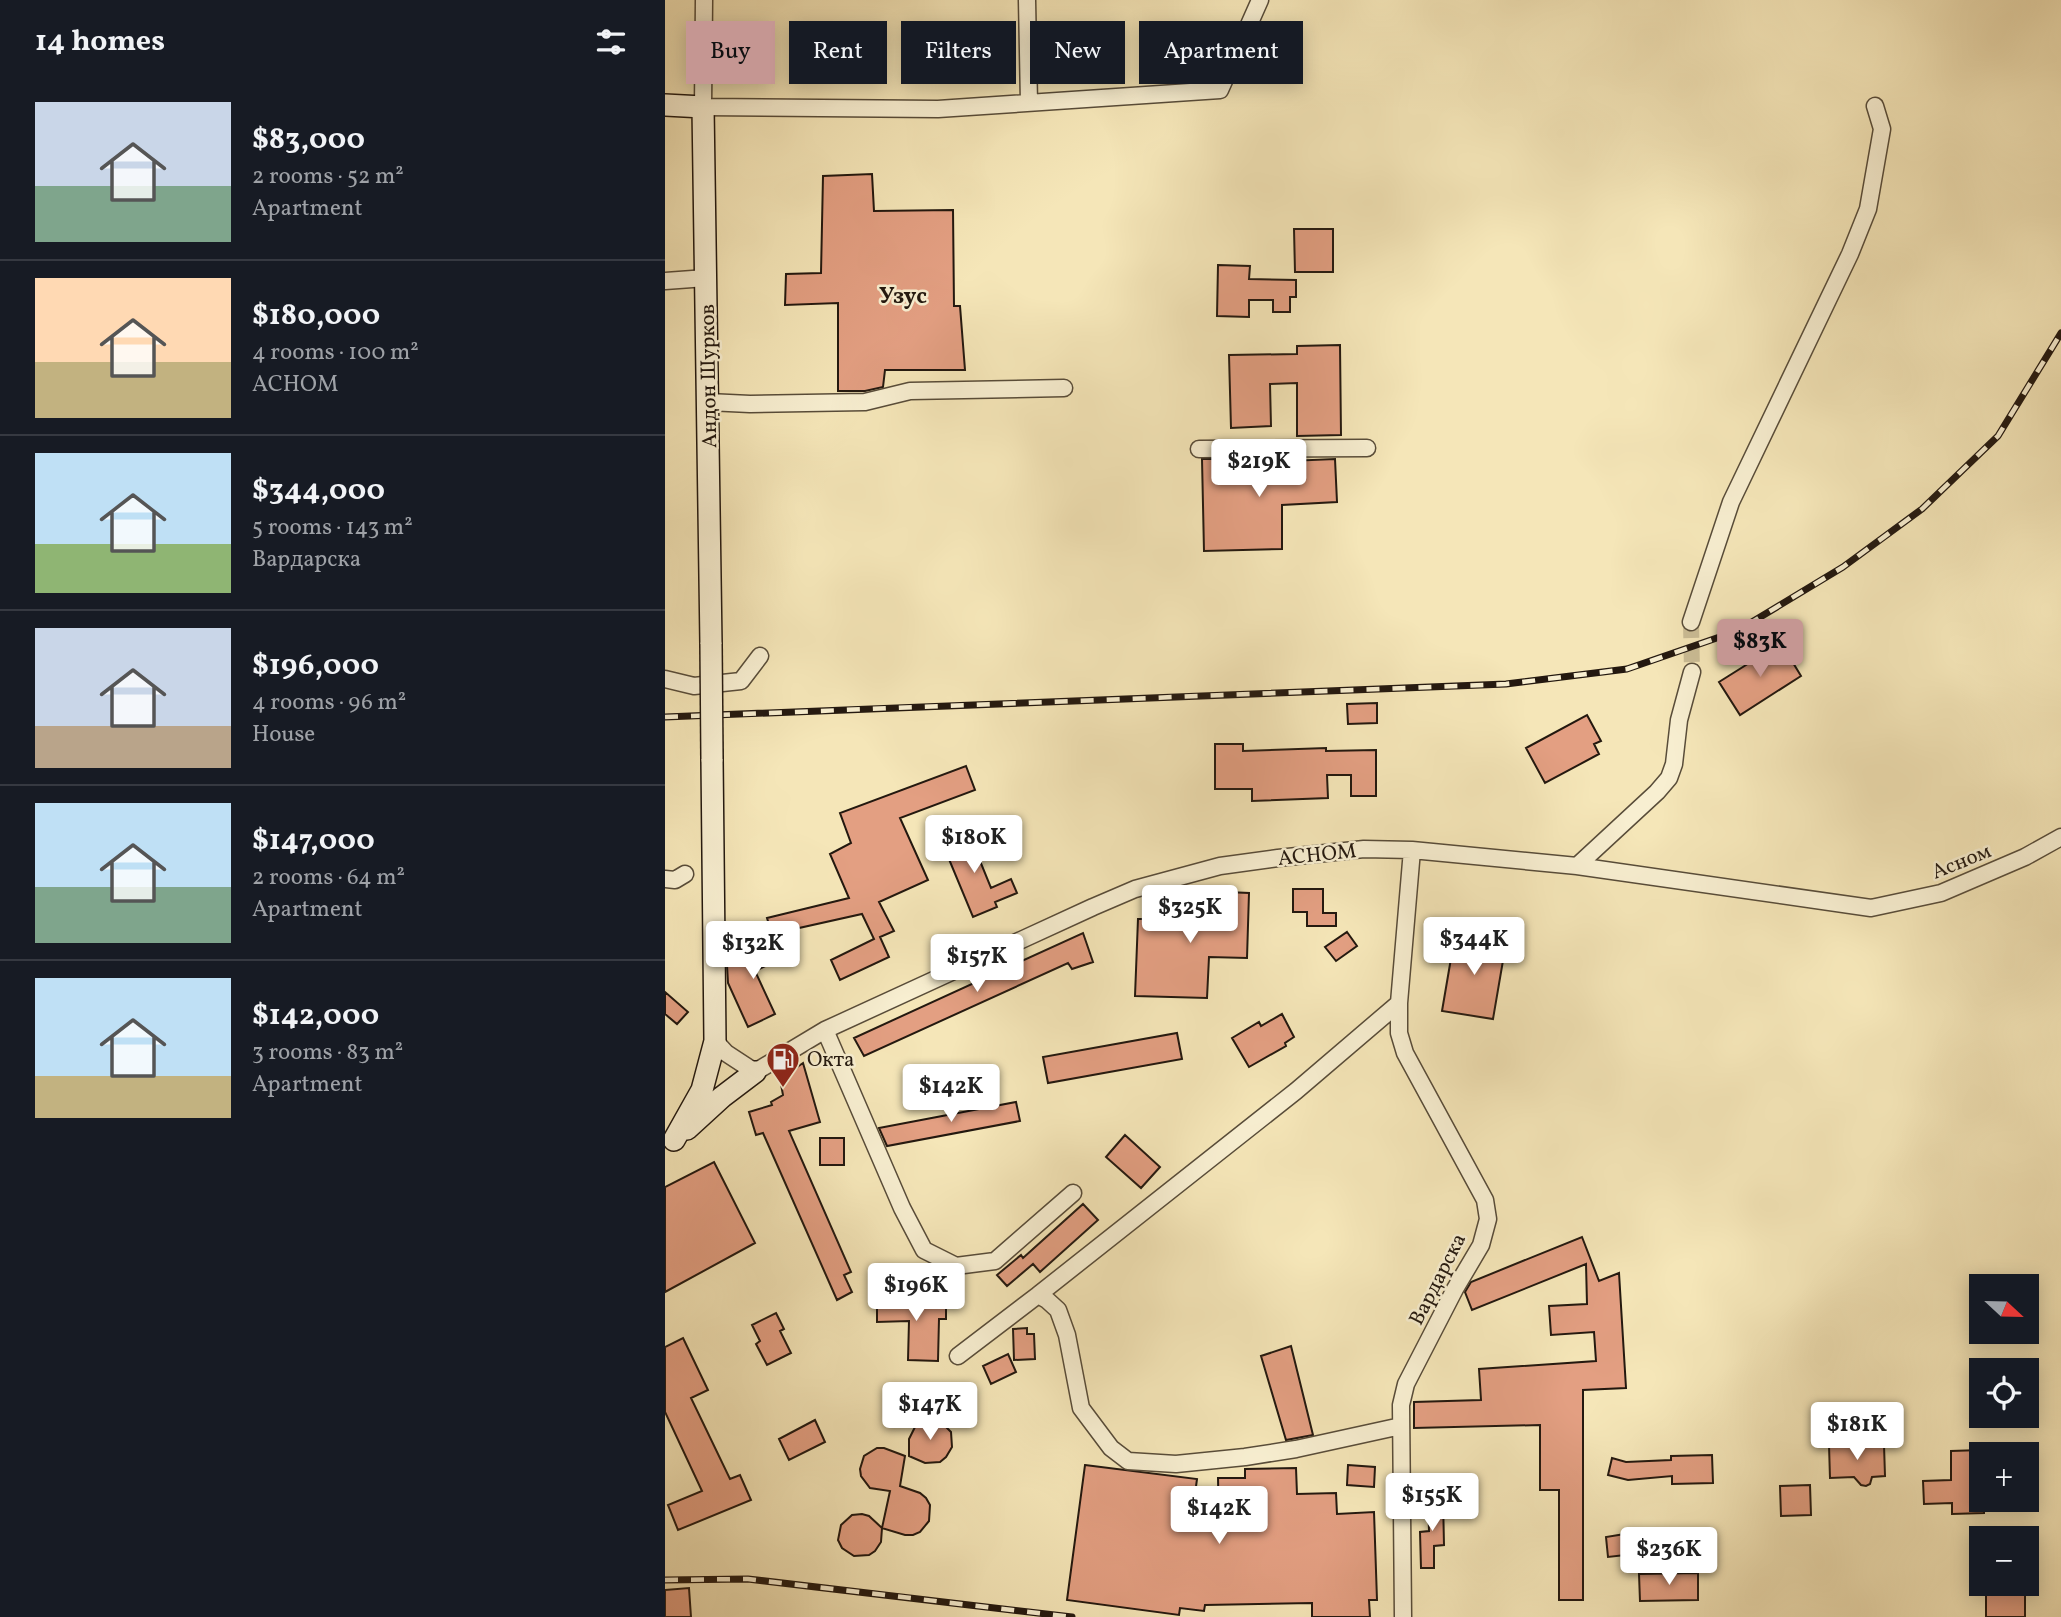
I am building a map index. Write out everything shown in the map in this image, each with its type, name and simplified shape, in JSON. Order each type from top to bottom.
[{"type":"main road","points":[[665,105],[703,107]]},
{"type":"main road","name":"Андон Шурков","points":[[670,1145],[702,1090],[715,1041],[703,107]]},
{"type":"main road","name":"АСНОМ","points":[[670,1145],[722,1097],[755,1072]]},
{"type":"street","name":"Андон Шурков","points":[[703,107],[704,0]]},
{"type":"street","points":[[1027,0],[1029,103]]},
{"type":"street","points":[[703,107],[938,109],[1220,90],[1260,0]]},
{"type":"street","points":[[1691,622],[1731,502],[1850,254],[1868,209],[1882,129],[1875,106]]},
{"type":"street","points":[[665,281],[706,278]]},
{"type":"street","points":[[708,402],[865,402],[911,391],[1064,388]]},
{"type":"street","points":[[1199,449],[1367,448]]},
{"type":"street","points":[[665,679],[694,686],[741,681],[759,656]]},
{"type":"street","points":[[1577,866],[1669,778],[1674,764],[1679,720],[1692,672]]},
{"type":"street","name":"Асном","points":[[1871,908],[1941,893],[2025,857],[2061,837]]},
{"type":"street","name":"АСНОМ","points":[[755,1072],[825,1030],[1135,889],[1220,866],[1266,859],[1364,849],[1412,850],[1577,866],[1871,908]]},
{"type":"street","name":"Вардарска","points":[[1403,1617],[1401,1405],[1406,1384],[1481,1245],[1488,1219],[1485,1200],[1405,1054],[1399,1033],[1399,1003],[1412,850]]},
{"type":"street","points":[[665,879],[675,880],[685,874]]},
{"type":"street","points":[[958,1356],[1296,1091],[1399,1003]]},
{"type":"street","points":[[825,1030],[902,1208],[925,1250],[956,1266],[995,1261],[1073,1193]]},
{"type":"street","points":[[715,1041],[726,1053],[755,1072]]},
{"type":"street","points":[[1038,1295],[1058,1310],[1067,1335],[1081,1408],[1111,1448],[1128,1461],[1176,1464],[1245,1457],[1401,1426]]},
{"type":"building","points":[[872,174],[874,211],[953,210],[954,306],[960,306],[965,370],[885,370],[883,387],[865,391],[838,391],[838,303],[785,305],[786,274],[821,273],[823,176]]},
{"type":"building","points":[[1294,229],[1333,229],[1333,272],[1295,272]]},
{"type":"building","points":[[1218,265],[1250,266],[1249,279],[1296,280],[1296,297],[1290,297],[1290,312],[1273,312],[1273,300],[1249,300],[1249,317],[1217,316]]},
{"type":"building","points":[[1340,345],[1341,435],[1297,436],[1297,383],[1270,384],[1271,426],[1231,428],[1229,355],[1297,354],[1297,346]]},
{"type":"building","points":[[1202,459],[1335,459],[1337,502],[1282,505],[1282,549],[1204,551]]},
{"type":"building","points":[[1781,643],[1801,676],[1740,715],[1719,682]]},
{"type":"building","points":[[1377,703],[1377,723],[1348,724],[1347,704]]},
{"type":"building","points":[[1587,715],[1601,741],[1594,744],[1599,754],[1545,783],[1526,748]]},
{"type":"building","points":[[1215,744],[1243,744],[1243,751],[1326,748],[1326,751],[1376,750],[1376,796],[1351,796],[1351,775],[1327,775],[1328,798],[1252,801],[1252,789],[1215,789]]},
{"type":"building","points":[[966,766],[975,790],[900,818],[928,880],[879,902],[894,931],[880,937],[889,957],[840,980],[831,960],[874,939],[862,914],[772,934],[767,918],[849,898],[830,854],[851,843],[840,813]]},
{"type":"building","points":[[967,829],[991,888],[1011,879],[1017,893],[995,902],[997,907],[973,917],[941,840]]},
{"type":"building","points":[[1293,889],[1323,889],[1323,913],[1336,913],[1336,926],[1307,926],[1307,912],[1293,912]]},
{"type":"building","points":[[1203,891],[1249,893],[1247,958],[1209,957],[1207,998],[1135,996],[1138,919],[1166,919],[1166,910],[1181,911],[1181,902],[1202,902]]},
{"type":"building","points":[[1347,932],[1357,946],[1336,961],[1325,947]]},
{"type":"building","points":[[1083,933],[1093,962],[1072,969],[1068,963],[864,1056],[854,1038]]},
{"type":"building","points":[[1455,935],[1506,943],[1493,1019],[1442,1011]]},
{"type":"building","points":[[772,936],[782,958],[755,971],[775,1014],[748,1027],[728,983],[727,965],[745,957],[742,950]]},
{"type":"building","points":[[665,992],[688,1012],[677,1024],[665,1014]]},
{"type":"building","points":[[1282,1014],[1294,1037],[1285,1043],[1286,1046],[1249,1067],[1232,1038],[1259,1022],[1261,1026]]},
{"type":"building","points":[[1177,1033],[1182,1059],[1048,1083],[1043,1057]]},
{"type":"building","points":[[803,1063],[820,1122],[789,1131],[851,1272],[844,1275],[852,1292],[837,1300],[763,1133],[756,1135],[749,1112],[772,1105],[771,1102],[783,1095],[780,1079]]},
{"type":"building","points":[[1016,1102],[1020,1121],[887,1146],[879,1128]]},
{"type":"building","points":[[1125,1135],[1160,1167],[1141,1188],[1106,1157]]},
{"type":"building","points":[[820,1138],[844,1138],[844,1165],[820,1165]]},
{"type":"building","points":[[714,1162],[755,1243],[665,1292],[665,1187]]},
{"type":"building","points":[[1083,1204],[1098,1220],[1040,1272],[1033,1264],[1007,1286],[997,1275],[1021,1255],[1023,1258]]},
{"type":"building","points":[[1582,1237],[1599,1281],[1619,1273],[1626,1388],[1583,1390],[1583,1600],[1559,1600],[1559,1490],[1540,1490],[1540,1425],[1414,1428],[1414,1402],[1481,1400],[1479,1369],[1596,1361],[1594,1332],[1551,1335],[1549,1306],[1587,1304],[1586,1264],[1472,1310],[1465,1292],[1471,1282]]},
{"type":"building","points":[[877,1298],[946,1298],[946,1319],[939,1319],[938,1361],[908,1360],[909,1321],[877,1322]]},
{"type":"building","points":[[776,1313],[784,1329],[780,1331],[791,1353],[767,1365],[756,1344],[760,1341],[752,1325]]},
{"type":"building","points":[[1027,1328],[1027,1334],[1034,1334],[1035,1359],[1014,1360],[1013,1329]]},
{"type":"building","points":[[683,1338],[708,1390],[691,1398],[730,1479],[740,1475],[751,1500],[678,1530],[668,1505],[702,1491],[665,1412],[665,1347]]},
{"type":"building","points":[[1291,1346],[1313,1435],[1286,1440],[1261,1356]]},
{"type":"building","points":[[1008,1354],[1016,1372],[991,1384],[983,1366]]},
{"type":"building","points":[[933,1419],[940,1421],[951,1432],[952,1447],[940,1462],[925,1463],[909,1456],[909,1439],[916,1425]]},
{"type":"building","points":[[815,1420],[825,1442],[789,1460],[779,1439]]},
{"type":"building","points":[[1829,1445],[1884,1445],[1885,1476],[1872,1477],[1870,1484],[1866,1486],[1861,1485],[1854,1477],[1830,1478]]},
{"type":"building","points":[[877,1448],[905,1456],[900,1486],[920,1493],[930,1505],[929,1521],[920,1532],[905,1535],[882,1528],[890,1491],[870,1488],[861,1476],[860,1469],[864,1456]]},
{"type":"building","points":[[1969,1450],[1969,1512],[1984,1513],[1952,1514],[1952,1503],[1924,1504],[1923,1481],[1951,1480],[1951,1451]]},
{"type":"building","points":[[1712,1455],[1713,1483],[1672,1484],[1672,1476],[1628,1480],[1608,1475],[1612,1458],[1626,1462],[1671,1460],[1671,1456]]},
{"type":"building","points":[[1085,1465],[1197,1479],[1191,1524],[1219,1528],[1218,1478],[1245,1478],[1245,1469],[1296,1468],[1297,1494],[1336,1493],[1337,1514],[1374,1512],[1377,1600],[1369,1600],[1370,1617],[1312,1617],[1312,1603],[1205,1605],[1204,1611],[1180,1608],[1179,1615],[1067,1600]]},
{"type":"building","points":[[1348,1465],[1375,1467],[1374,1487],[1347,1485]]},
{"type":"building","points":[[1810,1485],[1811,1515],[1781,1516],[1780,1486]]},
{"type":"building","points":[[1428,1499],[1443,1499],[1444,1545],[1434,1546],[1434,1568],[1421,1568],[1420,1532],[1429,1531]]},
{"type":"building","points":[[852,1515],[869,1516],[882,1528],[881,1542],[869,1555],[854,1556],[842,1548],[838,1540],[841,1525]]},
{"type":"building","points":[[1631,1533],[1634,1554],[1608,1557],[1606,1537]]},
{"type":"building","points":[[1698,1573],[1698,1600],[1640,1601],[1639,1574]]},
{"type":"building","points":[[689,1588],[691,1617],[665,1617],[665,1590]]},
{"type":"building","points":[[1986,1596],[2025,1596],[2025,1617],[1986,1617]]},
{"type":"tunnel","points":[[1691,622],[1692,672]]},
{"type":"railway","points":[[665,717],[1506,684],[1627,669],[1737,631],[1843,567],[1922,509],[1998,436],[2061,333]]},
{"type":"railway","points":[[665,1580],[748,1579],[1072,1617]]},
{"type":"place","name":"Окта","points":[[783,1089]]},
{"type":"district","name":"Узус","points":[[903,295]]}]
